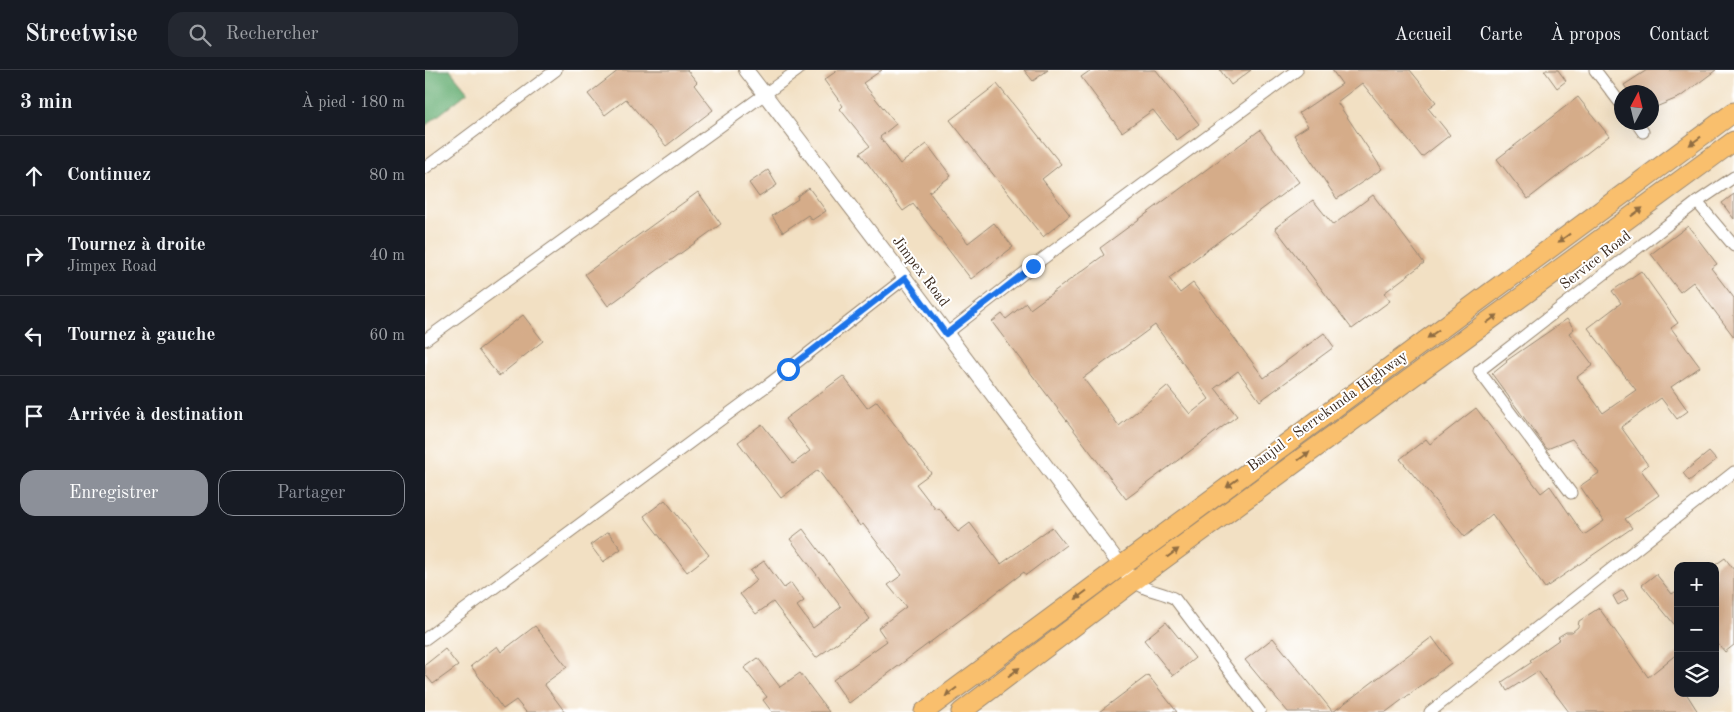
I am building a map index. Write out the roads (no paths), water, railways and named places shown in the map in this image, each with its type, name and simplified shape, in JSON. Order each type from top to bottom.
[{"type":"highway","name":"Banjul - Serrekunda Highway","points":[[923,712],[1734,112]]},
{"type":"highway","name":"Banjul - Serrekunda Highway","points":[[961,712],[1134,581],[1734,141]]},
{"type":"street","points":[[425,168],[556,70]]},
{"type":"street","name":"Jimpex Road","points":[[746,70],[905,278],[1120,566],[1134,581]]},
{"type":"street","points":[[425,340],[798,70]]},
{"type":"street","points":[[946,334],[1033,266],[1297,70]]},
{"type":"street","points":[[1595,70],[1614,95]]},
{"type":"street","name":"Service Road","points":[[1571,493],[1479,370],[1697,202],[1734,177]]},
{"type":"street","points":[[1697,202],[1734,246]]},
{"type":"street","points":[[425,639],[769,384],[905,278]]},
{"type":"street","points":[[1430,712],[1734,472]]},
{"type":"street","points":[[1134,581],[1142,587],[1169,595],[1175,599],[1260,712]]}]
